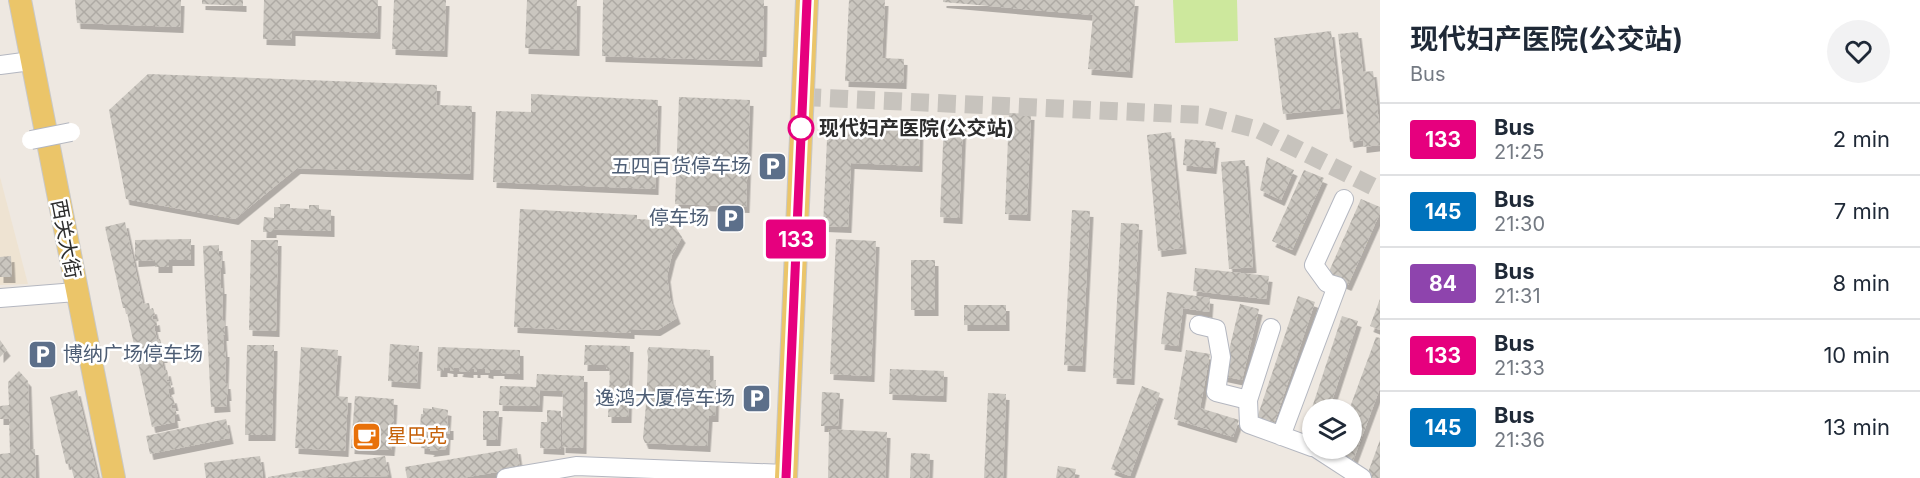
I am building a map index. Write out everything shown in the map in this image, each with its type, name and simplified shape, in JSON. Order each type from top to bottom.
[{"type":"main road","name":"西关大街","points":[[20,0],[114,478]]},
{"type":"main road","points":[[786,476],[807,0]]},
{"type":"street","points":[[0,65],[31,61]]},
{"type":"street","points":[[31,140],[70,132]]},
{"type":"street","points":[[1281,436],[1337,286],[1327,283],[1314,265],[1344,199]]},
{"type":"street","points":[[0,298],[76,292]]},
{"type":"street","points":[[1199,325],[1216,329],[1221,357],[1216,392],[1248,400]]},
{"type":"street","points":[[1271,328],[1248,400],[1249,424],[1302,444]]},
{"type":"street","points":[[1332,459],[1362,478]]},
{"type":"street","points":[[506,478],[576,466],[786,476]]},
{"type":"shaded area","points":[[0,177],[28,284],[0,285]]},
{"type":"green space","points":[[1173,0],[1237,0],[1238,41],[1175,43]]},
{"type":"building","points":[[75,0],[181,0],[180,27],[77,23]]},
{"type":"building","points":[[202,0],[243,0],[243,6],[202,4]]},
{"type":"building","points":[[264,0],[378,0],[377,33],[292,30],[292,40],[263,39]]},
{"type":"building","points":[[394,0],[446,0],[444,51],[392,49]]},
{"type":"building","points":[[527,0],[577,0],[576,50],[525,48]]},
{"type":"building","points":[[603,0],[764,0],[763,51],[759,51],[759,61],[602,56]]},
{"type":"building","points":[[849,0],[885,0],[882,58],[904,59],[903,83],[845,81]]},
{"type":"building","points":[[943,0],[1135,0],[1129,72],[1088,69],[1093,15],[943,2]]},
{"type":"building","points":[[1331,31],[1340,108],[1283,114],[1274,38]]},
{"type":"building","points":[[1358,32],[1363,72],[1373,71],[1380,145],[1363,147],[1363,140],[1350,142],[1338,34]]},
{"type":"building","points":[[148,74],[437,85],[436,105],[472,106],[470,174],[297,168],[235,219],[126,199],[109,110]]},
{"type":"building","points":[[531,94],[658,100],[655,189],[493,182],[496,111],[531,112]]},
{"type":"building","points":[[679,97],[750,100],[746,207],[675,204]]},
{"type":"building","points":[[1009,113],[1031,114],[1027,215],[1005,214]]},
{"type":"building","points":[[828,118],[920,123],[919,166],[851,163],[848,227],[823,226]]},
{"type":"building","points":[[944,120],[963,121],[959,218],[940,217]]},
{"type":"building","points":[[1171,132],[1183,248],[1158,251],[1147,135]]},
{"type":"building","points":[[1185,139],[1216,142],[1213,168],[1183,165]]},
{"type":"building","points":[[1267,157],[1294,170],[1281,200],[1260,190]]},
{"type":"building","points":[[1245,160],[1253,267],[1229,269],[1221,162]]},
{"type":"building","points":[[1304,170],[1324,178],[1292,250],[1272,241]]},
{"type":"building","points":[[1361,199],[1380,207],[1380,213],[1348,285],[1327,276]]},
{"type":"building","points":[[280,204],[290,204],[290,208],[309,209],[309,205],[319,205],[319,209],[331,210],[331,231],[273,229],[273,232],[263,232],[264,217],[274,218],[274,207],[280,207]]},
{"type":"building","points":[[520,209],[637,215],[637,219],[671,221],[682,237],[672,255],[667,276],[670,298],[677,318],[657,330],[631,329],[631,333],[514,327]]},
{"type":"building","points":[[1072,210],[1090,211],[1082,366],[1064,365]]},
{"type":"building","points":[[125,222],[143,304],[149,303],[155,315],[152,316],[153,320],[156,319],[157,326],[154,326],[157,340],[160,339],[162,346],[159,346],[160,351],[163,350],[164,357],[161,357],[164,371],[167,370],[169,379],[166,380],[170,381],[171,388],[168,389],[170,398],[173,397],[175,405],[172,405],[172,409],[175,408],[177,415],[174,415],[175,422],[152,427],[126,308],[123,308],[105,227]]},
{"type":"building","points":[[1121,223],[1139,224],[1131,379],[1113,378]]},
{"type":"building","points":[[191,239],[191,260],[169,260],[169,267],[155,267],[155,260],[135,261],[135,240]]},
{"type":"building","points":[[836,239],[876,241],[871,376],[830,374]]},
{"type":"building","points":[[251,240],[278,240],[276,331],[249,330]]},
{"type":"building","points":[[219,245],[222,268],[220,268],[221,288],[223,288],[224,351],[226,351],[225,383],[227,383],[228,395],[226,395],[227,406],[211,407],[203,246]]},
{"type":"building","points":[[11,256],[12,277],[0,277],[0,257]]},
{"type":"building","points":[[911,260],[935,260],[935,310],[911,310]]},
{"type":"building","points":[[1195,268],[1269,276],[1266,299],[1193,291]]},
{"type":"building","points":[[1167,292],[1210,298],[1209,312],[1183,308],[1178,346],[1161,344]]},
{"type":"building","points":[[1298,296],[1315,302],[1274,424],[1257,418]]},
{"type":"building","points":[[1380,299],[1380,330],[1370,326]]},
{"type":"building","points":[[1240,304],[1259,309],[1242,380],[1223,376]]},
{"type":"building","points":[[964,305],[1006,305],[1006,325],[964,325]]},
{"type":"building","points":[[1342,316],[1358,321],[1333,399],[1315,399]]},
{"type":"building","points":[[1376,337],[1380,338],[1380,388],[1362,437],[1362,399],[1353,399]]},
{"type":"building","points":[[0,340],[7,350],[0,357]]},
{"type":"building","points":[[390,344],[419,346],[417,383],[388,381]]},
{"type":"building","points":[[247,345],[274,345],[272,435],[245,435]]},
{"type":"building","points":[[585,345],[630,346],[628,417],[608,417],[610,369],[606,369],[606,365],[584,365]]},
{"type":"building","points":[[301,347],[338,350],[335,396],[348,397],[345,451],[295,448]]},
{"type":"building","points":[[438,347],[520,350],[520,374],[501,373],[501,370],[490,370],[490,373],[485,372],[485,369],[477,369],[477,372],[474,372],[474,369],[470,369],[470,372],[454,368],[454,371],[450,371],[450,368],[444,367],[444,371],[437,371]]},
{"type":"building","points":[[649,347],[710,350],[710,380],[716,380],[715,416],[709,416],[707,446],[645,443],[643,438],[646,404],[643,395],[647,385]]},
{"type":"building","points":[[1186,350],[1210,354],[1200,408],[1239,420],[1233,437],[1174,419]]},
{"type":"building","points":[[890,369],[944,371],[943,396],[889,394]]},
{"type":"building","points":[[19,371],[28,381],[30,449],[35,449],[36,478],[0,478],[0,454],[10,453],[9,419],[0,419],[0,406],[9,405],[8,382]]},
{"type":"building","points":[[537,374],[584,376],[583,448],[562,447],[563,391],[540,390],[539,406],[499,405],[500,386],[536,387]]},
{"type":"building","points":[[1142,386],[1160,393],[1130,476],[1111,469]]},
{"type":"building","points":[[77,390],[98,478],[74,478],[70,463],[66,464],[50,397]]},
{"type":"building","points":[[822,392],[840,393],[838,426],[821,426]]},
{"type":"building","points":[[988,393],[1006,394],[1003,478],[984,478]]},
{"type":"building","points":[[355,396],[394,399],[391,450],[351,448]]},
{"type":"building","points":[[432,407],[448,410],[447,425],[450,425],[450,434],[447,434],[446,449],[430,451],[431,449],[421,448],[421,441],[419,441],[421,414],[423,414],[423,408],[432,409]]},
{"type":"building","points":[[547,410],[561,411],[561,449],[540,448],[541,422],[547,422]]},
{"type":"building","points":[[483,411],[499,411],[497,440],[483,440]]},
{"type":"building","points":[[226,419],[230,438],[150,454],[146,436]]},
{"type":"building","points":[[829,429],[887,432],[885,478],[828,478]]},
{"type":"building","points":[[1380,440],[1380,478],[1366,478]]},
{"type":"building","points":[[517,448],[520,468],[462,478],[407,478],[405,467]]},
{"type":"building","points":[[911,453],[930,454],[929,478],[910,478]]},
{"type":"building","points":[[260,456],[263,478],[206,478],[204,463]]},
{"type":"building","points":[[385,456],[389,476],[268,478],[268,477]]},
{"type":"building","points":[[1058,466],[1076,469],[1074,478],[1056,478]]},
{"type":"tunnel","points":[[803,97],[1202,115],[1259,130],[1380,190]]},
{"type":"bus line","name":"133","points":[[786,478],[807,0]]},
{"type":"place","name":"现代妇产医院(公交站)","points":[[801,128]]},
{"type":"place","name":"五四百货停车场","points":[[772,166]]},
{"type":"place","name":"停车场","points":[[730,218]]},
{"type":"place","name":"博纳广场停车场","points":[[42,354]]},
{"type":"place","name":"逸鸿大厦停车场","points":[[756,398]]},
{"type":"place","name":"星巴克","points":[[366,436]]}]
